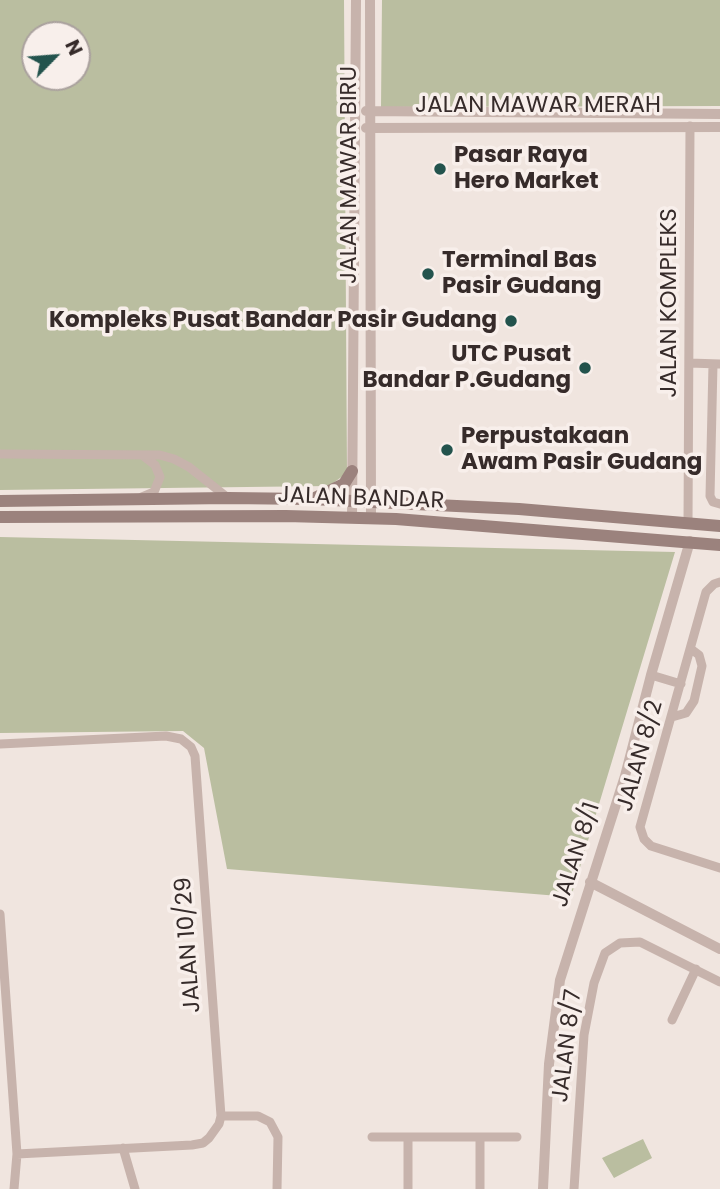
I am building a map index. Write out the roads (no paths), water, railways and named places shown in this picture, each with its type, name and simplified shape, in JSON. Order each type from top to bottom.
[{"type":"main road","points":[[311,499],[344,484],[352,471]]},
{"type":"main road","name":"JALAN BANDAR","points":[[2,501],[311,499],[519,509],[720,526]]},
{"type":"main road","name":"JALAN BANDAR","points":[[0,517],[352,517],[720,545]]},
{"type":"street","name":"JALAN MAWAR BIRU","points":[[352,517],[356,0]]},
{"type":"street","name":"JALAN MAWAR BIRU","points":[[370,0],[371,518]]},
{"type":"street","name":"JALAN MAWAR MERAH","points":[[356,111],[720,114]]},
{"type":"street","name":"JALAN KOMPLEKS","points":[[688,522],[690,126]]},
{"type":"street","name":"JALAN MAWAR MERAH","points":[[356,127],[720,127]]},
{"type":"street","points":[[689,363],[716,364],[710,496],[713,502],[720,504]]},
{"type":"street","points":[[0,454],[160,455],[174,459],[211,483],[228,498]]},
{"type":"street","points":[[136,500],[154,492],[160,477],[155,465],[140,454]]},
{"type":"street","name":"JALAN 8/1","points":[[543,1189],[544,1130],[554,1013],[560,980],[625,776],[690,541]]},
{"type":"street","name":"JALAN 8/2","points":[[720,582],[706,592],[641,822],[642,835],[651,846],[720,867]]},
{"type":"street","points":[[672,717],[688,712],[694,701],[702,663],[698,654],[691,649]]},
{"type":"street","name":"JALAN 8/2","points":[[651,675],[681,684]]},
{"type":"street","name":"JALAN 10/29","points":[[0,744],[166,736],[181,739],[191,747],[195,756],[221,1116]]},
{"type":"street","points":[[590,882],[720,949]]},
{"type":"street","points":[[0,914],[3,998],[17,1154],[14,1189]]},
{"type":"street","name":"JALAN 8/7","points":[[574,1189],[584,1035],[594,983],[605,953],[620,943],[640,942],[720,982]]},
{"type":"street","points":[[672,1020],[696,969]]},
{"type":"street","points":[[17,1154],[203,1143],[214,1132],[221,1116],[258,1116],[270,1122],[278,1137],[277,1189]]},
{"type":"street","points":[[372,1137],[517,1137]]},
{"type":"street","points":[[408,1137],[408,1189]]},
{"type":"street","points":[[480,1137],[480,1189]]},
{"type":"street","points":[[123,1148],[135,1189]]},
{"type":"place","name":"Pasar Raya Hero Market","points":[[440,169]]},
{"type":"place","name":"Terminal Bas Pasir Gudang","points":[[428,274]]},
{"type":"place","name":"Kompleks Pusat Bandar Pasir Gudang","points":[[511,321]]},
{"type":"place","name":"UTC Pusat Bandar P.Gudang","points":[[585,368]]},
{"type":"place","name":"Perpustakaan Awam Pasir Gudang","points":[[447,450]]}]
